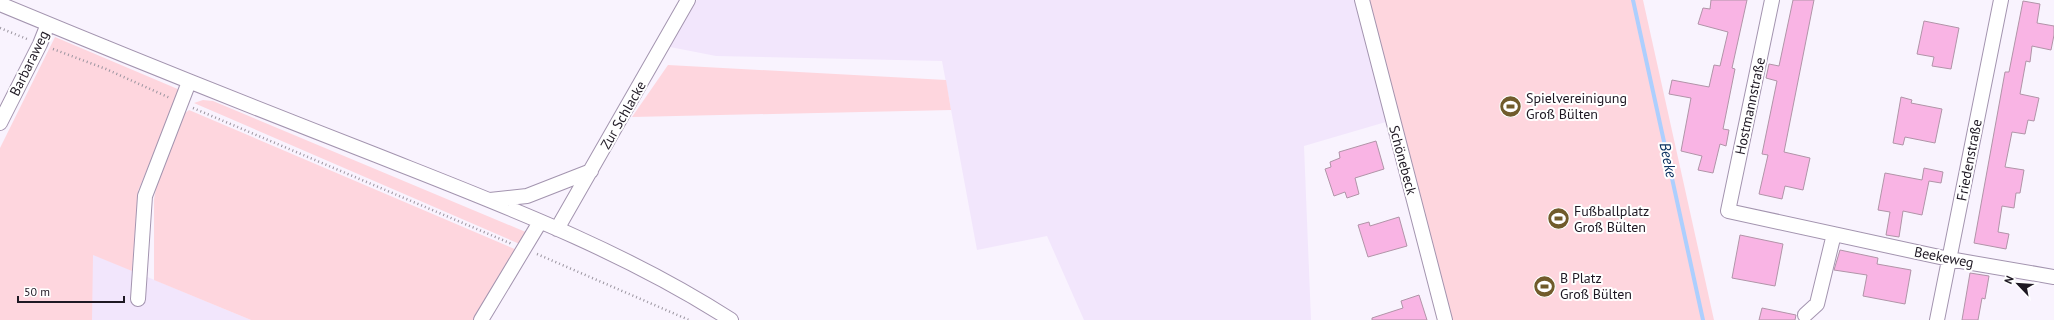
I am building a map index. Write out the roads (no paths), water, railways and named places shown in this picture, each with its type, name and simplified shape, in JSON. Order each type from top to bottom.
[{"type":"street","name":"Zur Schlacke","points":[[557,229],[688,0]]},
{"type":"street","name":"Schönebeck","points":[[1362,0],[1445,320]]},
{"type":"street","name":"Hostmannstraße","points":[[1728,211],[1772,0]]},
{"type":"street","name":"Friedenstraße","points":[[1938,320],[2001,0]]},
{"type":"street","points":[[0,4],[189,82],[489,200],[557,229],[675,286],[731,320]]},
{"type":"street","name":"Barbaraweg","points":[[0,123],[40,44],[48,24]]},
{"type":"street","points":[[138,299],[145,196],[189,82]]},
{"type":"street","points":[[489,200],[527,196],[591,171]]},
{"type":"street","name":"Beekeweg","points":[[1728,211],[1949,259],[2054,276]]},
{"type":"street","points":[[481,320],[540,222]]},
{"type":"street","points":[[1805,315],[1817,304],[1834,234]]},
{"type":"waterway","name":"Beeke","points":[[1633,0],[1703,320]]},
{"type":"place","name":"Spielvereinigung Groß Bülten","points":[[1511,106]]},
{"type":"place","name":"Fußballplatz Groß Bülten","points":[[1558,219]]},
{"type":"place","name":"B Platz Groß Bülten","points":[[1545,286]]}]
